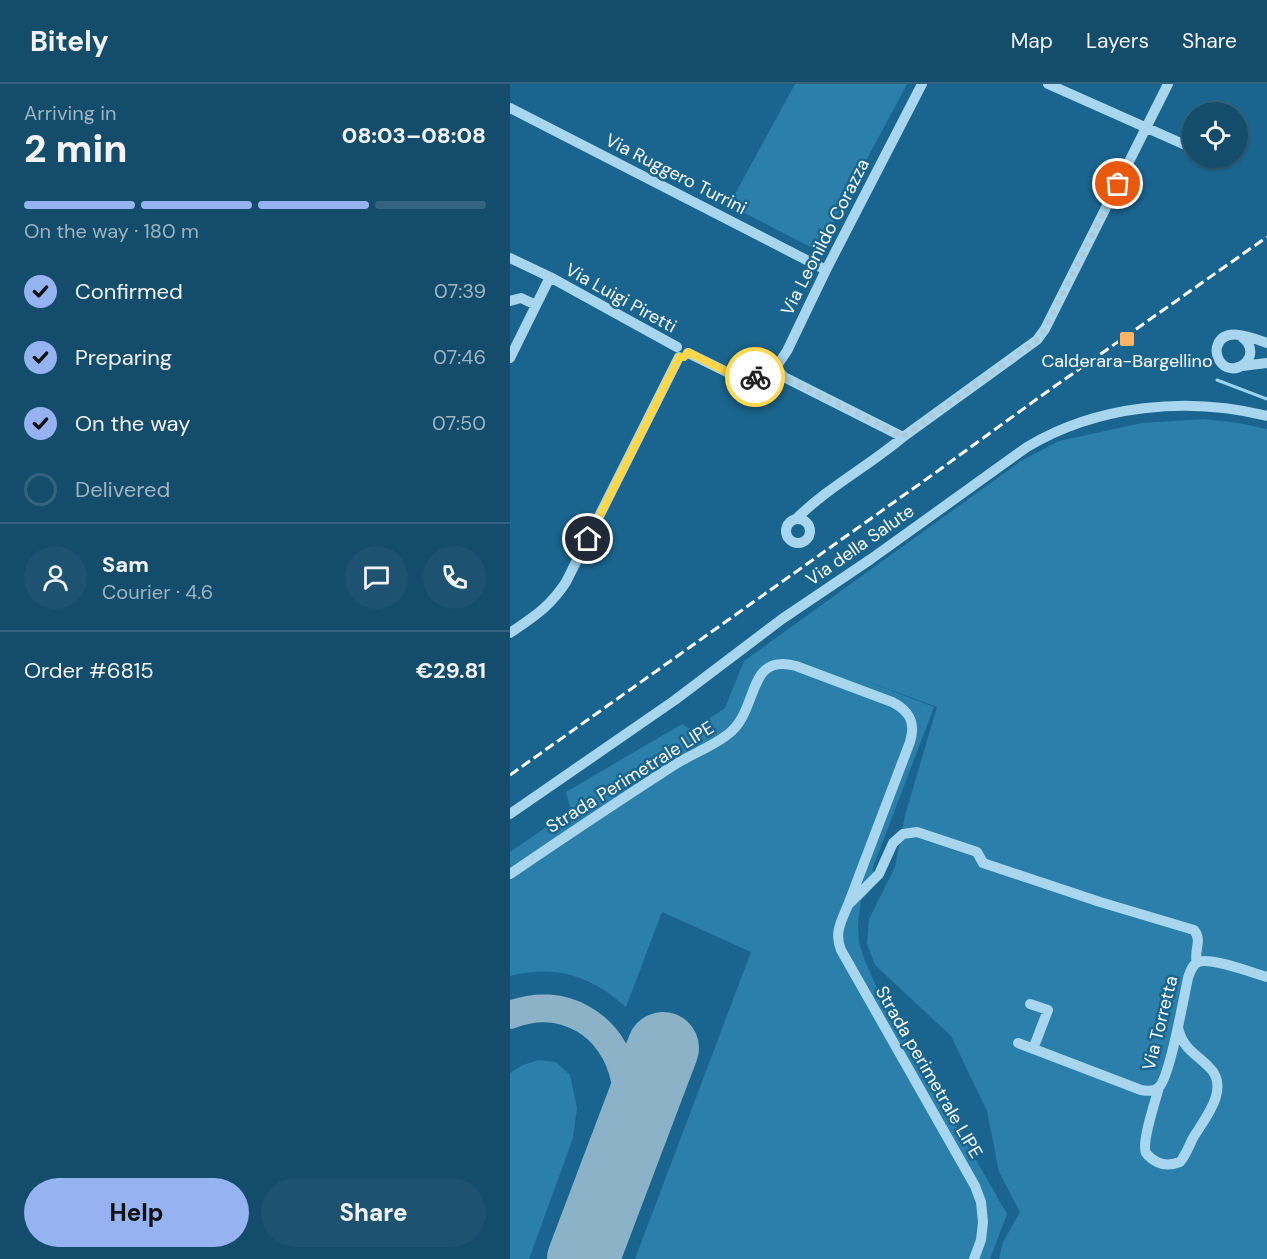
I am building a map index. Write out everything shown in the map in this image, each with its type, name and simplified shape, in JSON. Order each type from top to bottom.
[{"type":"street","name":"Via Leonildo Corazza","points":[[776,367],[922,84]]},
{"type":"street","points":[[1048,84],[1182,143]]},
{"type":"street","points":[[796,519],[812,503],[1037,340],[1045,329],[1168,84]]},
{"type":"street","name":"Via Ruggero Turrini","points":[[510,108],[826,270]]},
{"type":"street","name":"Via Luigi Piretti","points":[[510,258],[550,277],[677,353],[703,359],[737,377],[758,377],[776,367]]},
{"type":"street","name":"Via Luigi Piretti","points":[[510,358],[550,277]]},
{"type":"street","points":[[510,301],[521,298],[536,305]]},
{"type":"street","points":[[1267,344],[1232,334],[1226,336],[1216,348],[1221,364],[1232,368],[1267,363]]},
{"type":"street","points":[[1242,337],[1250,345],[1250,355]]},
{"type":"street","points":[[1242,366],[1250,355],[1267,344]]},
{"type":"street","points":[[510,633],[543,610],[557,596],[566,582],[677,353],[687,360],[703,359]]},
{"type":"street","points":[[776,367],[784,377],[903,437]]},
{"type":"street","name":"Via della Salute","points":[[510,814],[675,700],[782,619],[1041,439],[1092,419],[1123,411],[1163,406],[1242,410],[1267,416]]},
{"type":"street","name":"Strada Perimetrale LIPE","points":[[510,874],[612,804],[673,765],[730,733],[742,720],[762,672],[771,665],[783,663],[892,702],[905,710],[911,721],[910,742],[848,905]]},
{"type":"street","points":[[848,905],[879,874],[893,843],[903,834],[917,832],[978,852],[983,863],[1194,930],[1199,940],[1195,957],[1197,963]]},
{"type":"street","name":"Strada perimetrale LIPE","points":[[848,905],[837,937],[841,951],[948,1136],[978,1194],[983,1222],[981,1240],[974,1259]]},
{"type":"street","name":"Via Torretta","points":[[1018,1043],[1148,1091],[1159,1087],[1169,1064],[1192,966],[1205,961],[1267,977]]},
{"type":"street","points":[[1030,1004],[1048,1010],[1033,1049]]},
{"type":"street","points":[[1159,1087],[1145,1141],[1146,1152],[1151,1159],[1172,1165],[1180,1162],[1185,1155],[1215,1101],[1218,1091],[1216,1075],[1187,1047],[1180,1037],[1178,1028]]},
{"type":"shaded area","points":[[795,84],[907,84],[818,251],[729,205]]},
{"type":"shaded area","points":[[1204,419],[1267,429],[1267,1259],[999,1259],[1003,1242],[1020,1212],[999,1172],[987,1111],[951,1036],[875,965],[867,944],[869,919],[895,867],[905,815],[937,707],[861,679],[934,707],[872,870],[882,876],[861,901],[858,924],[859,943],[876,986],[1007,1214],[990,1259],[635,1259],[751,952],[662,912],[626,1007],[600,987],[572,975],[543,971],[510,976],[510,852],[571,810],[566,792],[682,724],[692,730],[725,708],[744,661],[1021,461],[1059,441],[1142,423]]},
{"type":"shaded area","points":[[539,1060],[556,1062],[570,1075],[577,1108],[573,1138],[529,1259],[510,1259],[510,1073],[523,1065]]},
{"type":"waterway","points":[[1217,380],[1267,399]]},
{"type":"taxiway","points":[[510,1015],[530,1010],[549,1009],[567,1012],[583,1019],[598,1030],[610,1044],[619,1061],[627,1089],[628,1116],[623,1153]]},
{"type":"runway","points":[[583,1259],[663,1048]]},
{"type":"railway","points":[[510,775],[1267,237]]},
{"type":"way so far","points":[[755,377],[776,367],[784,377],[903,437],[1037,340],[1045,329],[1118,184]]},
{"type":"place","name":"Calderara-Bargellino","points":[[1127,339]]},
{"type":"route","points":[[588,539],[679,357],[684,357],[688,352],[737,377],[755,377]]}]
